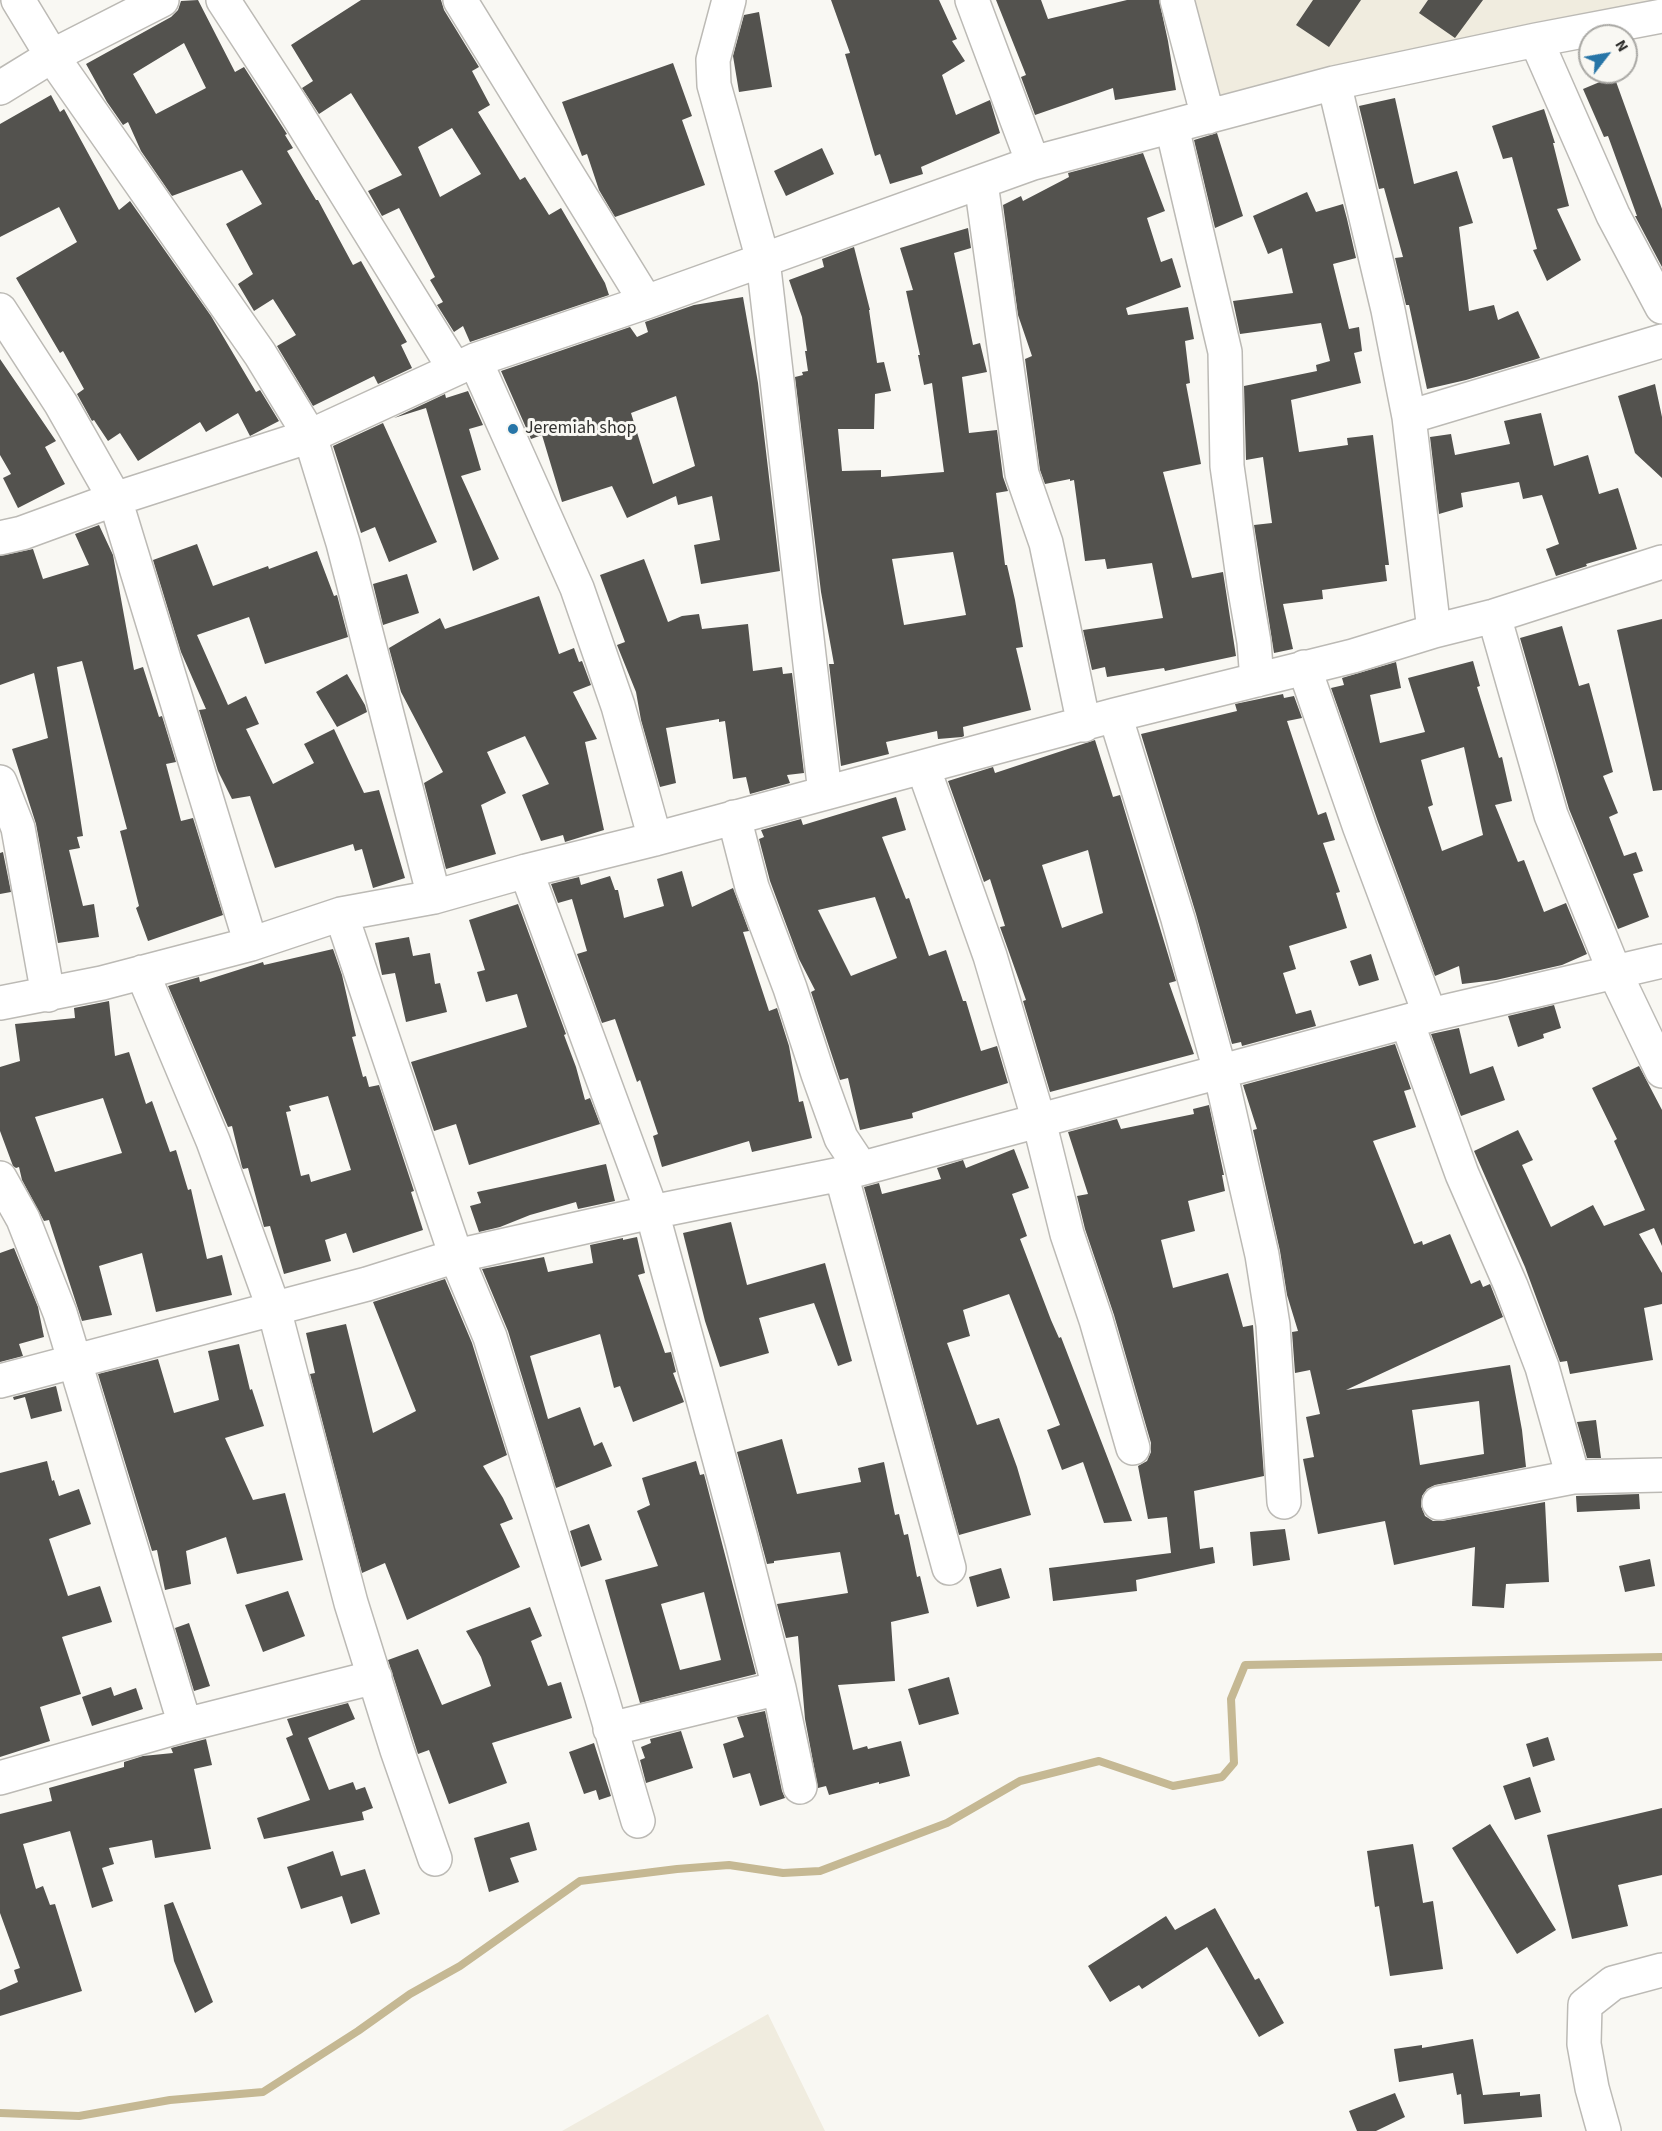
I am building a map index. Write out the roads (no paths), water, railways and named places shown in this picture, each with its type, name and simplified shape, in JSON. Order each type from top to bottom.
[{"type":"street","points":[[18,0],[52,56],[260,354],[310,436],[343,543],[434,897]]},
{"type":"street","points":[[0,88],[52,56],[162,0]]},
{"type":"street","points":[[223,0],[464,364],[577,588],[618,706],[654,839]]},
{"type":"street","points":[[460,0],[646,302]]},
{"type":"street","points":[[729,0],[713,60],[714,86],[763,260],[825,793]]},
{"type":"street","points":[[972,0],[1033,164]]},
{"type":"street","points":[[1177,0],[1208,117]]},
{"type":"street","points":[[0,538],[310,436],[464,364],[646,302],[1033,164],[1334,83],[1662,16]]},
{"type":"street","points":[[1536,40],[1613,215],[1662,307]]},
{"type":"street","points":[[1334,83],[1388,310],[1409,417],[1434,631]]},
{"type":"street","points":[[1172,127],[1225,352],[1227,466],[1254,642],[1257,680]]},
{"type":"street","points":[[981,183],[1022,474],[1046,543],[1084,725]]},
{"type":"street","points":[[0,310],[61,404],[115,500],[251,944]]},
{"type":"street","points":[[1409,417],[1662,341]]},
{"type":"street","points":[[0,1003],[142,972],[251,944],[341,914],[434,897],[1115,715],[1353,656],[1434,631],[1494,616],[1662,562]]},
{"type":"street","points":[[1494,616],[1551,815],[1615,973],[1662,1071]]},
{"type":"street","points":[[1304,667],[1360,828],[1418,1018],[1462,1174],[1542,1367],[1573,1477]]},
{"type":"street","points":[[1115,715],[1178,919],[1220,1071],[1262,1255],[1273,1325],[1284,1502]]},
{"type":"street","points":[[923,767],[990,957],[1039,1121],[1067,1234],[1096,1320],[1133,1448]]},
{"type":"street","points":[[0,782],[18,828],[48,994]]},
{"type":"street","points":[[734,817],[752,887],[842,1138],[949,1568]]},
{"type":"street","points":[[526,871],[652,1212],[742,1542],[800,1787]]},
{"type":"street","points":[[341,914],[456,1256],[490,1337],[638,1821]]},
{"type":"street","points":[[0,1381],[274,1310],[456,1256],[851,1171],[1418,1018],[1662,961]]},
{"type":"street","points":[[142,972],[213,1140],[274,1310],[351,1602],[397,1750],[435,1859]]},
{"type":"street","points":[[0,1178],[23,1219],[60,1313],[185,1725]]},
{"type":"street","points":[[1439,1503],[1573,1477],[1662,1475]]},
{"type":"street","points":[[0,1778],[185,1725],[375,1677]]},
{"type":"street","points":[[610,1729],[778,1688]]},
{"type":"street","points":[[1604,2131],[1592,2088],[1584,2044],[1585,2005],[1613,1983],[1662,1970]]},
{"type":"waterway","points":[[0,2113],[79,2116],[170,2100],[263,2092],[358,2031],[410,1994],[460,1966],[580,1881],[729,1865],[783,1873],[820,1871],[947,1823],[1020,1781],[1099,1761],[1173,1786],[1222,1777],[1234,1763],[1231,1699],[1245,1665],[1662,1657]]},
{"type":"place","name":"Jeremiah shop","points":[[513,429]]}]
